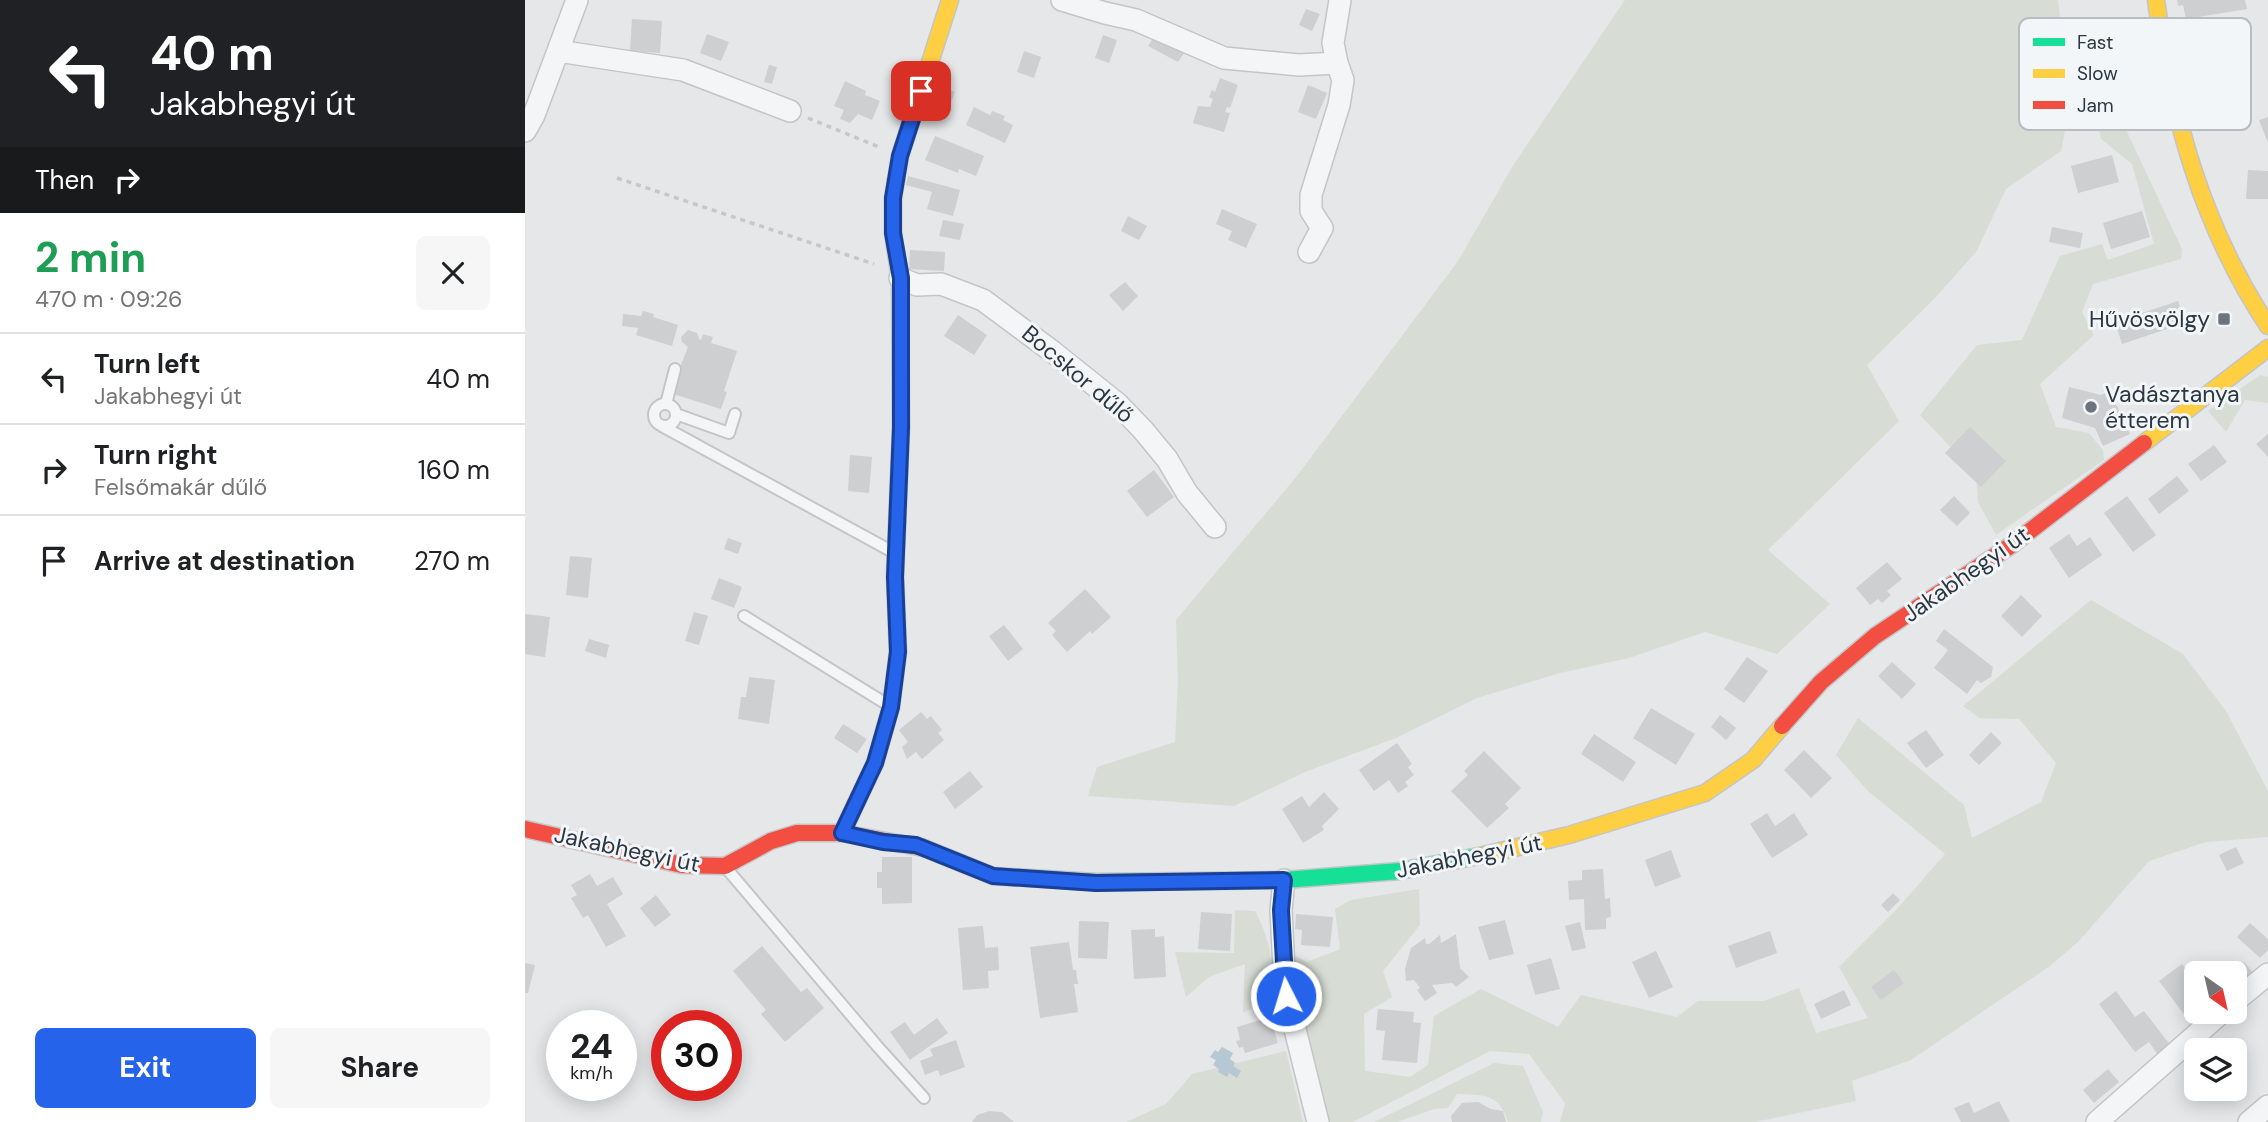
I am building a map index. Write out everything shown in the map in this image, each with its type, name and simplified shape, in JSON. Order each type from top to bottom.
[{"type":"street","points":[[525,131],[534,115],[577,0]]},
{"type":"street","points":[[842,833],[875,763],[891,707],[898,652],[896,553],[901,428],[901,278],[893,233],[893,198],[900,156],[950,0]]},
{"type":"street","points":[[1062,0],[1136,20],[1224,58],[1299,65],[1337,62]]},
{"type":"street","points":[[1309,252],[1322,228],[1311,211],[1311,195],[1339,105],[1343,80],[1333,43],[1340,0]]},
{"type":"street","points":[[2156,0],[2158,18]]},
{"type":"street","points":[[558,51],[683,70],[790,111]]},
{"type":"street","points":[[2183,130],[2213,225],[2241,282],[2268,326]]},
{"type":"street","name":"Bocskor dűlő","points":[[901,278],[909,284],[941,284],[971,294],[1006,314],[1118,404],[1143,429],[1167,459],[1187,493],[1215,527]]},
{"type":"street","name":"Jakabhegyi út","points":[[525,829],[682,865],[725,866],[771,841],[797,833],[842,833],[883,842],[916,845],[993,876],[1096,883],[1284,880],[1400,871],[1569,835],[1705,793],[1753,760],[1821,682],[1875,636],[2013,544],[2268,348]]},
{"type":"street","points":[[1284,880],[1281,910],[1285,989],[1318,1122]]},
{"type":"street","points":[[2247,991],[2268,974]]},
{"type":"street","points":[[2097,1122],[2208,1024]]},
{"type":"street","points":[[2249,1122],[2268,1106]]},
{"type":"lane","points":[[666,404],[675,369]]},
{"type":"lane","points":[[662,426],[672,424],[676,414],[673,407],[666,404],[659,406],[655,412],[655,419],[662,426],[896,553]]},
{"type":"lane","points":[[676,414],[729,433],[735,414]]},
{"type":"lane","points":[[744,615],[891,707]]},
{"type":"lane","points":[[725,866],[924,1098]]},
{"type":"path","points":[[790,111],[900,156]]},
{"type":"path","points":[[617,178],[889,268],[901,278]]},
{"type":"shaded area","points":[[1625,0],[2058,0],[2060,18],[2019,18],[2019,130],[2065,130],[2061,151],[2006,189],[1976,252],[1934,299],[1867,365],[1899,421],[1768,550],[1830,604],[1777,654],[1705,632],[1629,658],[1560,673],[1477,698],[1396,738],[1305,772],[1234,806],[1088,796],[1097,767],[1175,742],[1178,681],[1176,620],[1297,476],[1458,261],[1514,164]]},
{"type":"shaded area","points":[[2099,130],[2126,130],[2182,249],[2181,259],[2093,284],[2082,312],[2094,335],[2040,384],[2056,427],[2089,433],[2103,450],[2104,460],[1996,535],[1978,502],[1976,474],[1920,415],[1977,345],[2022,340],[2060,256],[2102,244],[2108,260],[2154,244],[2132,164],[2101,139]]},
{"type":"shaded area","points":[[2260,375],[2268,377],[2268,403],[2245,400],[2226,432],[2208,411]]},
{"type":"shaded area","points":[[2091,600],[2183,654],[2226,711],[2268,791],[2268,837],[2206,842],[2149,861],[2079,941],[2050,966],[1911,1060],[1852,1081],[1856,1101],[1755,1122],[1560,1122],[1565,1103],[1529,1054],[1490,1051],[1353,1122],[1322,1122],[1286,951],[1307,962],[1340,949],[1335,909],[1351,900],[1419,889],[1420,925],[1383,971],[1392,997],[1364,1014],[1365,1071],[1410,1077],[1428,1065],[1434,1016],[1481,989],[1558,1027],[1581,995],[1677,1017],[1698,1001],[1764,1001],[1799,988],[1816,1033],[1868,1018],[1839,967],[1897,909],[1945,854],[1868,791],[1836,755],[1858,718],[1964,805],[1972,838],[2041,802],[2056,763],[2019,719],[1979,718],[1963,706]]},
{"type":"shaded area","points":[[1235,910],[1255,911],[1260,921],[1270,952],[1276,996],[1243,1013],[1245,964],[1209,977],[1186,997],[1175,952],[1234,953]]},
{"type":"shaded area","points":[[1286,1051],[1303,1122],[1126,1122],[1166,1104],[1192,1074]]},
{"type":"shaded area","points":[[1494,1063],[1523,1066],[1543,1112],[1541,1122],[1508,1122],[1495,1101],[1483,1096],[1457,1094],[1448,1108],[1434,1109],[1397,1122],[1374,1122]]},
{"type":"water","points":[[1222,1047],[1233,1053],[1230,1059],[1235,1063],[1233,1066],[1241,1071],[1237,1078],[1229,1073],[1227,1077],[1213,1065],[1216,1060],[1210,1057],[1215,1050],[1218,1052]]},
{"type":"building","points":[[2177,0],[2245,0],[2247,9],[2186,18],[2183,5],[2178,6]]},
{"type":"building","points":[[1306,9],[1320,14],[1312,31],[1299,25]]},
{"type":"building","points":[[632,19],[662,21],[660,53],[630,51]]},
{"type":"building","points":[[1157,32],[1187,49],[1178,62],[1148,46]]},
{"type":"building","points":[[707,34],[729,42],[721,61],[700,53]]},
{"type":"building","points":[[1103,35],[1117,40],[1109,63],[1095,58]]},
{"type":"building","points":[[1024,51],[1041,57],[1034,78],[1017,72]]},
{"type":"building","points":[[769,65],[777,67],[772,84],[764,82]]},
{"type":"building","points":[[1220,78],[1238,85],[1230,108],[1227,107],[1225,112],[1230,113],[1224,132],[1193,123],[1198,106],[1210,107],[1213,99],[1209,97],[1212,90],[1215,92]]},
{"type":"building","points":[[845,81],[866,91],[865,95],[880,101],[872,120],[858,114],[850,123],[840,119],[844,110],[834,106]]},
{"type":"building","points":[[930,82],[955,92],[949,106],[925,97]]},
{"type":"building","points":[[1308,85],[1327,93],[1316,119],[1298,112]]},
{"type":"building","points":[[974,107],[990,115],[992,111],[1005,116],[1003,120],[1013,125],[1005,143],[966,125]]},
{"type":"building","points":[[2268,117],[2268,143],[2259,120]]},
{"type":"building","points":[[935,136],[984,156],[976,176],[959,169],[958,173],[925,160]]},
{"type":"building","points":[[2112,155],[2119,182],[2078,193],[2071,166]]},
{"type":"building","points":[[2248,170],[2268,171],[2268,199],[2246,199]]},
{"type":"building","points":[[908,176],[960,190],[953,216],[927,209],[932,192],[906,185]]},
{"type":"building","points":[[1222,209],[1257,224],[1246,248],[1228,240],[1232,231],[1216,224]]},
{"type":"building","points":[[2142,211],[2150,237],[2111,249],[2103,223]]},
{"type":"building","points":[[1128,216],[1147,226],[1139,240],[1121,231]]},
{"type":"building","points":[[943,220],[964,224],[960,240],[939,236]]},
{"type":"building","points":[[2052,227],[2083,233],[2080,248],[2049,242]]},
{"type":"building","points":[[910,250],[945,252],[944,271],[909,269]]},
{"type":"building","points":[[1125,282],[1138,296],[1123,311],[1109,295]]},
{"type":"building","points":[[2178,301],[2185,323],[2122,344],[2115,322]]},
{"type":"building","points":[[643,311],[678,325],[672,346],[636,335],[638,328],[622,326],[623,314],[641,316]]},
{"type":"building","points":[[958,315],[987,335],[974,355],[944,336]]},
{"type":"building","points":[[688,330],[697,333],[701,340],[703,334],[713,337],[711,343],[737,351],[721,409],[670,393],[688,347],[681,337]]},
{"type":"building","name":"Vadásztanya étterem","points":[[2069,387],[2101,395],[2110,391],[2130,434],[2103,446],[2095,428],[2062,418]]},
{"type":"building","points":[[1970,427],[2006,461],[1981,487],[1945,453]]},
{"type":"building","points":[[2268,434],[2268,457],[2256,444]]},
{"type":"building","points":[[2214,445],[2227,462],[2201,481],[2188,464]]},
{"type":"building","points":[[850,455],[872,457],[869,493],[848,491]]},
{"type":"building","points":[[1154,470],[1174,497],[1147,517],[1127,491]]},
{"type":"building","points":[[2177,476],[2189,491],[2159,514],[2148,499]]},
{"type":"building","points":[[1954,496],[1970,513],[1957,526],[1940,510]]},
{"type":"building","points":[[2127,496],[2156,535],[2133,552],[2104,513]]},
{"type":"building","points":[[2069,534],[2077,546],[2090,537],[2102,555],[2069,578],[2049,548]]},
{"type":"building","points":[[728,538],[742,543],[738,554],[724,549]]},
{"type":"building","points":[[570,556],[592,558],[588,598],[566,595]]},
{"type":"building","points":[[1887,562],[1902,579],[1887,591],[1891,595],[1882,603],[1878,599],[1870,605],[1856,588]]},
{"type":"building","points":[[719,578],[742,587],[734,608],[711,599]]},
{"type":"building","points":[[1085,589],[1111,617],[1092,634],[1090,631],[1067,652],[1052,635],[1056,631],[1048,623]]},
{"type":"building","points":[[2021,595],[2042,616],[2022,637],[2001,616]]},
{"type":"building","points":[[694,612],[708,616],[699,645],[685,641]]},
{"type":"building","points":[[525,614],[550,617],[545,657],[525,654]]},
{"type":"building","points":[[1004,625],[1023,649],[1008,661],[989,636]]},
{"type":"building","points":[[1944,629],[1993,667],[1991,677],[1981,683],[1977,680],[1967,694],[1934,668],[1948,650],[1936,641]]},
{"type":"building","points":[[589,639],[609,645],[606,658],[585,651]]},
{"type":"building","points":[[1747,657],[1768,671],[1744,703],[1724,689]]},
{"type":"building","points":[[1892,662],[1916,684],[1902,699],[1878,676]]},
{"type":"building","points":[[749,677],[775,680],[769,724],[738,719],[741,697],[746,697]]},
{"type":"building","points":[[1651,708],[1695,734],[1676,765],[1633,738]]},
{"type":"building","points":[[921,712],[927,719],[931,716],[942,730],[938,733],[944,740],[922,759],[916,752],[907,759],[902,747],[908,742],[899,730]]},
{"type":"building","points":[[1720,715],[1736,728],[1726,740],[1711,727]]},
{"type":"building","points":[[843,724],[867,739],[857,753],[834,738]]},
{"type":"building","points":[[1926,730],[1944,755],[1926,768],[1907,743]]},
{"type":"building","points":[[1991,732],[2002,743],[1979,765],[1969,755]]},
{"type":"building","points":[[1594,734],[1636,762],[1623,782],[1581,754]]},
{"type":"building","points":[[1397,743],[1412,764],[1408,767],[1414,775],[1405,782],[1408,786],[1398,793],[1389,780],[1374,791],[1359,770]]},
{"type":"building","points":[[1804,750],[1832,778],[1811,798],[1784,770]]},
{"type":"building","points":[[1484,751],[1521,788],[1505,804],[1509,808],[1487,828],[1451,791],[1468,775],[1464,771]]},
{"type":"building","points":[[970,771],[983,787],[955,809],[943,792]]},
{"type":"building","points":[[1324,792],[1339,809],[1322,826],[1324,830],[1303,843],[1282,809],[1302,796],[1309,807]]},
{"type":"building","points":[[1767,813],[1775,826],[1794,813],[1808,835],[1772,858],[1750,824]]},
{"type":"building","points":[[2236,847],[2244,863],[2227,871],[2219,855]]},
{"type":"building","points":[[1671,850],[1681,877],[1655,887],[1645,860]]},
{"type":"building","points":[[882,857],[912,857],[912,903],[882,904],[882,888],[877,888],[877,872],[882,872]]},
{"type":"building","points":[[1603,869],[1605,899],[1610,898],[1611,917],[1606,918],[1606,929],[1585,930],[1584,899],[1569,900],[1568,881],[1582,880],[1582,870]]},
{"type":"building","points":[[590,874],[597,886],[613,877],[623,894],[607,904],[626,936],[606,947],[588,915],[583,918],[571,898],[577,895],[571,885]]},
{"type":"building","points":[[1893,893],[1900,900],[1888,912],[1881,905]]},
{"type":"building","points":[[656,895],[671,915],[655,927],[640,908]]},
{"type":"building","points":[[1201,912],[1232,914],[1230,951],[1198,949]]},
{"type":"building","points":[[1296,914],[1333,917],[1330,947],[1301,945],[1302,930],[1295,929]]},
{"type":"building","points":[[1505,920],[1514,954],[1489,960],[1478,927]]},
{"type":"building","points":[[1079,921],[1109,922],[1107,959],[1078,958]]},
{"type":"building","points":[[1580,922],[1586,948],[1572,951],[1565,926]]},
{"type":"building","points":[[2250,923],[2268,939],[2268,950],[2260,958],[2237,937]]},
{"type":"building","points":[[983,926],[985,948],[998,947],[999,970],[988,971],[989,988],[963,990],[958,928]]},
{"type":"building","points":[[1155,929],[1155,937],[1164,936],[1166,977],[1134,979],[1131,930]]},
{"type":"building","points":[[1770,931],[1777,953],[1736,968],[1728,946]]},
{"type":"building","points":[[1456,934],[1460,968],[1469,977],[1456,987],[1452,983],[1432,985],[1437,993],[1425,1001],[1414,980],[1406,981],[1405,969],[1411,948],[1425,938],[1426,944],[1429,944],[1440,935],[1441,943]]},
{"type":"building","points":[[1069,942],[1078,984],[1074,984],[1078,1012],[1040,1018],[1030,947]]},
{"type":"building","points":[[762,946],[801,992],[807,988],[824,1008],[785,1042],[761,1014],[766,1010],[733,971]]},
{"type":"building","points":[[1656,951],[1673,987],[1649,998],[1632,962]]},
{"type":"building","points":[[1551,958],[1560,989],[1535,995],[1527,965]]},
{"type":"building","points":[[525,963],[535,965],[528,993],[525,993]]},
{"type":"building","points":[[2182,964],[2184,1014],[2159,981]]},
{"type":"building","points":[[2247,966],[2254,974],[2247,980]]},
{"type":"building","points":[[1894,970],[1904,983],[1881,1000],[1871,987]]},
{"type":"building","points":[[1844,990],[1851,1005],[1821,1019],[1814,1004]]},
{"type":"building","points":[[2116,991],[2135,1017],[2144,1011],[2171,1046],[2158,1055],[2149,1042],[2135,1052],[2099,1004]]},
{"type":"building","points":[[1378,1009],[1414,1012],[1413,1022],[1421,1023],[1417,1063],[1382,1060],[1385,1031],[1376,1030]]},
{"type":"building","points":[[1270,1017],[1278,1043],[1245,1053],[1243,1047],[1239,1048],[1236,1041],[1240,1040],[1237,1027]]},
{"type":"building","points":[[937,1018],[948,1033],[910,1060],[890,1032],[905,1022],[914,1035]]},
{"type":"building","points":[[956,1040],[965,1067],[940,1076],[938,1070],[925,1075],[920,1061],[933,1056],[930,1049]]},
{"type":"building","points":[[2108,1069],[2119,1082],[2094,1103],[2083,1090]]},
{"type":"building","points":[[1999,1101],[2010,1122],[1961,1122],[1954,1108],[1969,1102],[1974,1113]]},
{"type":"building","points":[[1478,1102],[1491,1109],[1503,1111],[1506,1122],[1452,1122],[1451,1116],[1462,1103]]},
{"type":"building","points":[[989,1111],[1002,1112],[1014,1122],[972,1122],[977,1115]]},
{"type":"traffic: fast","points":[[842,833],[875,763],[891,707],[898,652],[895,577],[901,428],[900,278],[893,233],[896,180]]},
{"type":"traffic: fast","points":[[924,848],[993,876],[1096,882],[1284,880],[1400,871],[1484,855]]},
{"type":"traffic: slow","points":[[896,180],[900,156],[950,0]]},
{"type":"traffic: slow","points":[[2156,0],[2159,18]]},
{"type":"traffic: slow","points":[[2181,130],[2193,170],[2225,249],[2268,326]]},
{"type":"traffic: slow","points":[[2144,443],[2268,348]]},
{"type":"traffic: slow","points":[[1484,855],[1569,835],[1705,793],[1753,760],[1782,726]]},
{"type":"traffic: jam","points":[[1782,726],[1821,682],[1875,636],[2013,544],[2144,443]]},
{"type":"traffic: jam","points":[[525,829],[682,865],[725,866],[771,841],[797,833],[842,833],[924,848]]},
{"type":"place","name":"Hűvösvölgy","points":[[2224,319]]},
{"type":"place","name":"Vadásztanya étterem","points":[[2091,407]]},
{"type":"route","points":[[921,91],[900,156],[893,198],[893,233],[901,278],[901,428],[895,577],[898,652],[891,707],[875,763],[842,833],[883,842],[916,845],[943,853],[993,876],[1096,883],[1284,880],[1281,910],[1286,996]]}]
